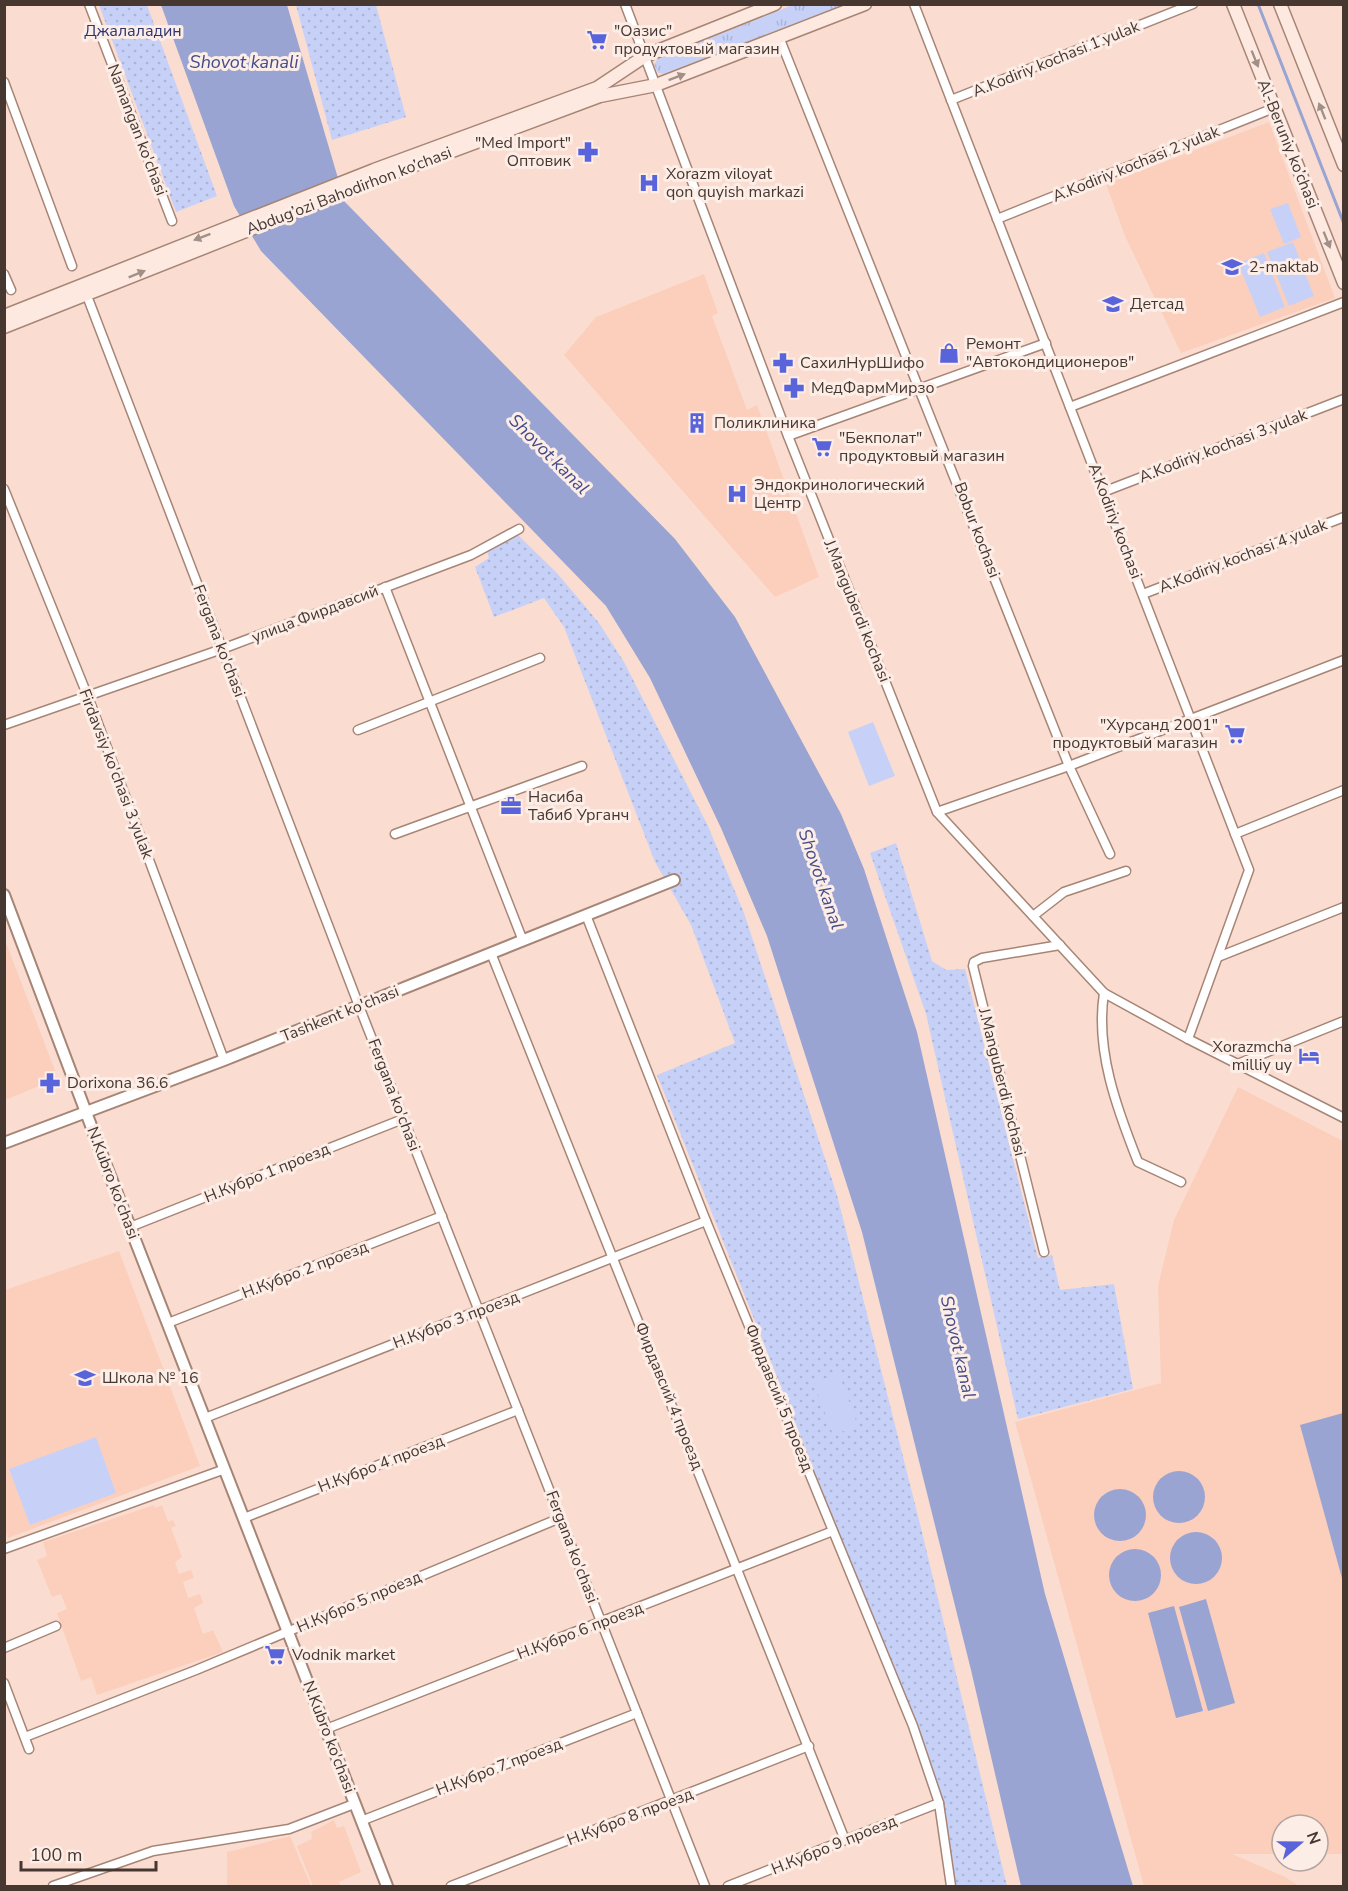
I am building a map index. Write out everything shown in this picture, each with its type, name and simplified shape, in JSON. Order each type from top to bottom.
[{"type":"main road","name":"Abdug’ozi Bahodirhon ko’chasi","points":[[376,174],[600,96],[656,85],[865,4]]},
{"type":"main road","name":"Al-Beruniy ko’chasi","points":[[1233,4],[1344,282]]},
{"type":"main road","points":[[1280,4],[1344,165]]},
{"type":"main road","name":"Abdug’ozi Bahodirhon ko’chasi","points":[[4,316],[170,255],[597,88],[645,56],[771,5]]},
{"type":"main road","name":"Abdug’ozi Bahodirhon ko’chasi","points":[[4,327],[170,255]]},
{"type":"street","name":"Namangan ko'chasi","points":[[89,4],[172,221]]},
{"type":"street","name":"J.Manguberdi kochasi","points":[[625,4],[788,436],[937,812],[1104,993],[1188,1039],[1240,1063],[1344,1118]]},
{"type":"street","name":"A.Kodiriy kochasi","points":[[914,4],[1249,870],[1188,1039]]},
{"type":"street","name":"A.Kodiriy kochasi 1 yulak","points":[[951,100],[1193,4]]},
{"type":"street","name":"Bobur kochasi","points":[[780,38],[922,390],[1069,766],[1110,854]]},
{"type":"street","points":[[4,82],[72,266]]},
{"type":"street","name":"A.Kodiriy kochasi 2 yulak","points":[[998,219],[1274,108]]},
{"type":"street","points":[[4,274],[11,290]]},
{"type":"street","name":"Fergana ko'chasi","points":[[89,301],[359,1006],[705,1887]]},
{"type":"street","points":[[1070,407],[1344,302]]},
{"type":"street","points":[[788,436],[922,390],[1046,343]]},
{"type":"street","name":"A.Kodiriy kochasi 3 yulak","points":[[1104,492],[1344,399]]},
{"type":"street","name":"Firdavsiy ko'chasi 3 yulak","points":[[4,489],[88,698],[224,1060]]},
{"type":"street","name":"A.Kodiriy kochasi 4 yulak","points":[[1143,594],[1344,517]]},
{"type":"street","name":"улица Фирдавсий","points":[[4,725],[88,698],[471,555],[519,529]]},
{"type":"street","points":[[385,587],[523,940]]},
{"type":"street","points":[[358,730],[540,658]]},
{"type":"street","points":[[937,812],[1069,766],[1344,660]]},
{"type":"street","points":[[395,834],[582,766]]},
{"type":"street","points":[[1235,834],[1344,790]]},
{"type":"street","points":[[1033,916],[1065,892],[1126,871]]},
{"type":"street","name":"Tashkent ko'chasi","points":[[4,1143],[224,1060],[674,880]]},
{"type":"street","name":"N.Kubro ko'chasi","points":[[4,895],[130,1227],[387,1887]]},
{"type":"street","points":[[1218,957],[1344,907]]},
{"type":"street","name":"Фирдавсий 5 проезд","points":[[586,915],[706,1221],[913,1726],[939,1803],[951,1887]]},
{"type":"street","name":"J.Manguberdi kochasi","points":[[1044,1252],[973,966],[974,962],[982,958],[1060,945]]},
{"type":"street","name":"Фирдавсий 4 проезд","points":[[491,953],[845,1840]]},
{"type":"street","points":[[1104,993],[1100,1020],[1113,1090],[1138,1162],[1181,1182]]},
{"type":"street","points":[[1240,1063],[1344,1021]]},
{"type":"street","name":"Н.Кубро 1 проезд","points":[[130,1227],[403,1119]]},
{"type":"street","name":"Н.Кубро 2 проезд","points":[[168,1323],[442,1216]]},
{"type":"street","name":"Н.Кубро 3 проезд","points":[[205,1418],[706,1221]]},
{"type":"street","name":"Н.Кубро 4 проезд","points":[[244,1518],[518,1410]]},
{"type":"street","points":[[4,1549],[225,1469]]},
{"type":"street","name":"Н.Кубро 5 проезд","points":[[25,1737],[560,1518]]},
{"type":"street","name":"Н.Кубро 6 проезд","points":[[326,1729],[833,1531]]},
{"type":"street","points":[[4,1648],[56,1626]]},
{"type":"street","points":[[4,1683],[29,1749]]},
{"type":"street","name":"Н.Кубро 7 проезд","points":[[361,1821],[637,1713]]},
{"type":"street","name":"Н.Кубро 8 проезд","points":[[451,1887],[809,1746]]},
{"type":"street","name":"Н.Кубро 9 проезд","points":[[728,1887],[939,1803]]},
{"type":"street","name":"N.Kubro ko'chasi","points":[[53,1887],[153,1851],[289,1829],[354,1804]]},
{"type":"shaded area","name":"2-maktab","points":[[1269,122],[1335,298],[1181,353],[1125,236],[1106,184]]},
{"type":"shaded area","name":"Эндокринологический Центр","points":[[704,274],[718,313],[712,316],[747,410],[757,405],[819,577],[775,597],[564,355],[596,317]]},
{"type":"shaded area","points":[[5,940],[56,1073],[38,1080],[39,1086],[5,1100]]},
{"type":"shaded area","points":[[1238,1087],[1343,1141],[1343,1854],[1330,1854],[1330,1813],[1270,1813],[1270,1854],[1232,1854],[1270,1870],[1270,1873],[1285,1877],[1299,1886],[1144,1886],[1015,1422],[1161,1383],[1158,1286],[1174,1220]]},
{"type":"shaded area","name":"Школа № 16","points":[[119,1251],[200,1466],[8,1538],[5,1529],[5,1290]]},
{"type":"shaded area","points":[[154,1505],[155,1508],[162,1505],[168,1522],[173,1520],[176,1526],[171,1528],[182,1557],[175,1562],[179,1574],[191,1570],[194,1578],[183,1582],[188,1598],[200,1594],[203,1603],[194,1608],[203,1634],[213,1630],[223,1652],[97,1695],[91,1677],[81,1681],[57,1613],[67,1609],[61,1594],[52,1597],[37,1560],[47,1556],[43,1542]]},
{"type":"shaded area","points":[[334,1820],[337,1828],[344,1826],[361,1872],[339,1882],[340,1886],[313,1886],[297,1846],[312,1839],[311,1832]]},
{"type":"shaded area","points":[[290,1836],[311,1886],[227,1886],[227,1852]]},
{"type":"green space","points":[[795,4],[843,5],[663,74],[658,73],[654,64],[658,59]]},
{"type":"green space","name":"Джалаладин","points":[[99,5],[147,5],[217,196],[176,212]]},
{"type":"green space","points":[[296,5],[376,5],[406,117],[332,140]]},
{"type":"green space","points":[[1288,203],[1301,237],[1284,244],[1270,209]]},
{"type":"green space","points":[[1293,242],[1314,296],[1289,306],[1267,252]]},
{"type":"green space","points":[[1264,253],[1285,307],[1260,317],[1238,263]]},
{"type":"green space","points":[[518,535],[557,573],[599,623],[624,662],[708,826],[744,913],[837,1195],[921,1528],[1007,1886],[953,1886],[921,1739],[657,1075],[735,1043],[691,925],[655,862],[564,627],[544,598],[494,617],[475,567],[489,558],[487,551]]},
{"type":"green space","points":[[873,722],[895,776],[869,786],[848,732]]},
{"type":"green space","points":[[896,843],[932,961],[946,970],[965,969],[1038,1258],[1052,1255],[1060,1290],[1114,1284],[1133,1389],[1018,1419],[926,1014],[870,853]]},
{"type":"green space","points":[[839,1374],[858,1426],[833,1435],[814,1383]]},
{"type":"green space","points":[[96,1437],[116,1493],[30,1525],[9,1469]]},
{"type":"water","name":"Shovot kanali","points":[[161,5],[287,5],[345,202],[675,539],[735,617],[841,814],[864,869],[917,1032],[1045,1594],[1133,1886],[1021,1886],[971,1670],[862,1232],[767,936],[721,828],[650,678],[606,606],[261,251],[234,206]]},
{"type":"water","points":[[1344,1413],[1343,1582],[1300,1425]]},
{"type":"water","points":[[1179,1471],[1189,1473],[1197,1479],[1203,1487],[1205,1497],[1203,1507],[1197,1515],[1189,1521],[1179,1523],[1169,1521],[1161,1515],[1155,1507],[1153,1497],[1155,1487],[1161,1479],[1169,1473]]},
{"type":"water","points":[[1120,1489],[1130,1491],[1138,1497],[1144,1505],[1146,1515],[1144,1525],[1138,1533],[1130,1539],[1120,1541],[1110,1539],[1102,1533],[1096,1525],[1094,1515],[1096,1505],[1102,1497],[1110,1491]]},
{"type":"water","points":[[1196,1532],[1206,1534],[1214,1540],[1220,1548],[1222,1558],[1220,1568],[1214,1576],[1206,1582],[1196,1584],[1186,1582],[1178,1576],[1172,1568],[1170,1558],[1172,1548],[1178,1540],[1186,1534]]},
{"type":"water","points":[[1135,1549],[1145,1551],[1153,1557],[1159,1565],[1161,1575],[1159,1585],[1153,1593],[1145,1599],[1135,1601],[1125,1599],[1117,1593],[1111,1585],[1109,1575],[1111,1565],[1117,1557],[1125,1551]]},
{"type":"water","points":[[1206,1599],[1235,1703],[1208,1711],[1179,1607]]},
{"type":"water","points":[[1174,1606],[1203,1711],[1176,1718],[1148,1613]]},
{"type":"waterway","points":[[1258,4],[1344,224]]},
{"type":"place","name":"\"Оазис\" продуктовый магазин","points":[[597,40]]},
{"type":"place","name":"\"Med Import\" Оптовик","points":[[588,152]]},
{"type":"place","name":"Xorazm viloyat qon quyish markazi","points":[[649,183]]},
{"type":"place","name":"2-maktab","points":[[1232,267]]},
{"type":"place","name":"Детсад","points":[[1113,304]]},
{"type":"place","name":"Ремонт \"Автокондиционеров\"","points":[[949,353]]},
{"type":"place","name":"СахилНурШифо","points":[[783,363]]},
{"type":"place","name":"МедФармМирзо","points":[[794,388]]},
{"type":"place","name":"Поликлиника","points":[[697,423]]},
{"type":"place","name":"\"Бекполат\" продуктовый магазин","points":[[822,447]]},
{"type":"place","name":"Эндокринологический Центр","points":[[737,494]]},
{"type":"place","name":"\"Хурсанд 2001\" продуктовый магазин","points":[[1235,734]]},
{"type":"place","name":"Насиба Табиб Урганч","points":[[511,806]]},
{"type":"place","name":"Xorazmcha milliy uy","points":[[1309,1056]]},
{"type":"place","name":"Dorixona 36.6","points":[[50,1083]]},
{"type":"place","name":"Школа № 16","points":[[85,1378]]},
{"type":"place","name":"Vodnik market","points":[[275,1655]]},
{"type":"water label","name":"Shovot kanal","points":[[549,454]]},
{"type":"water label","name":"Shovot kanal","points":[[821,879]]},
{"type":"water label","name":"Shovot kanal","points":[[958,1347]]}]
